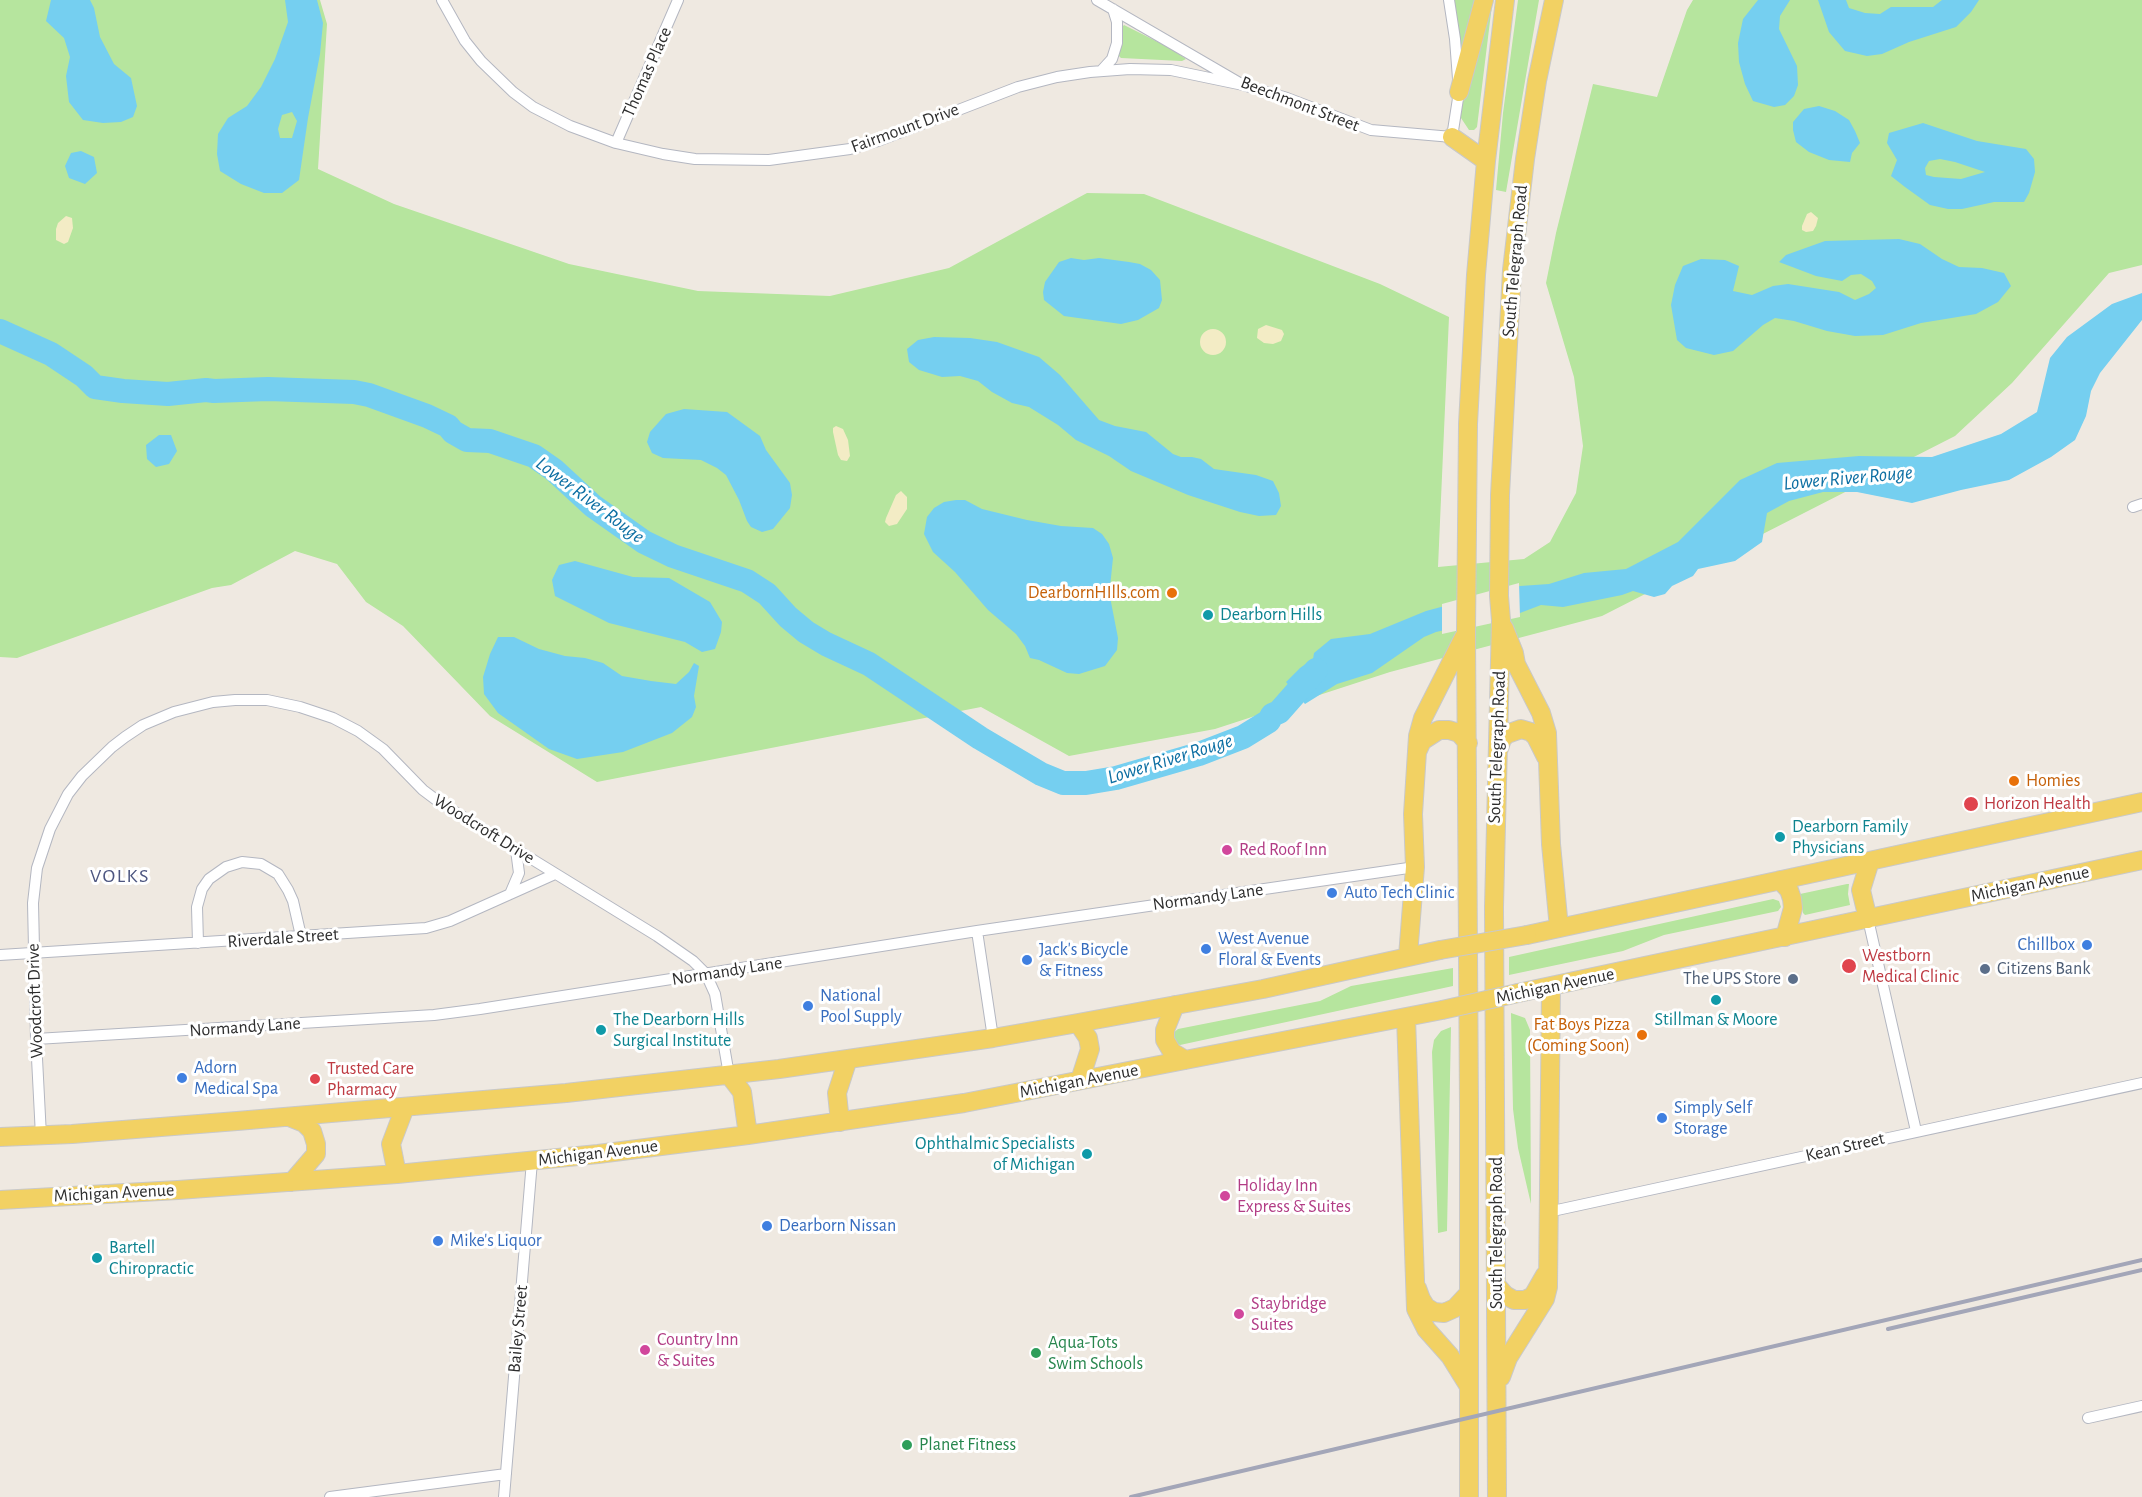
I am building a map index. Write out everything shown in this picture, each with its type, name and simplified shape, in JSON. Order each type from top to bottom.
[{"type":"main road","points":[[1458,92],[1484,0]]},
{"type":"main road","name":"South Telegraph Road","points":[[1469,1497],[1466,632],[1468,424],[1476,275],[1486,161],[1505,0]]},
{"type":"main road","name":"South Telegraph Road","points":[[1497,1497],[1494,907],[1501,620],[1499,575],[1501,474],[1512,270],[1525,159],[1554,0]]},
{"type":"main road","points":[[1452,137],[1486,161]]},
{"type":"main road","points":[[1501,620],[1516,664],[1541,713],[1547,734],[1551,844],[1559,928]]},
{"type":"main road","points":[[1408,956],[1415,867],[1413,814],[1418,736],[1423,718],[1466,632]]},
{"type":"main road","points":[[1498,752],[1502,739],[1507,734],[1521,729],[1536,737],[1547,758]]},
{"type":"main road","points":[[1416,754],[1422,741],[1439,730],[1459,733],[1468,744]]},
{"type":"main road","points":[[0,1137],[41,1136],[289,1117],[566,1093],[729,1075],[993,1038],[1175,1005],[1325,976],[1408,956],[1527,935],[2142,802]]},
{"type":"main road","name":"Michigan Avenue","points":[[0,1200],[292,1182],[532,1161],[748,1135],[956,1104],[1442,1010],[2142,860]]},
{"type":"main road","points":[[1868,919],[1861,890],[1870,861]]},
{"type":"main road","points":[[1779,880],[1789,890],[1793,908],[1785,937]]},
{"type":"main road","points":[[1498,1390],[1508,1358],[1545,1299],[1548,1287],[1551,986]]},
{"type":"main road","points":[[1175,1005],[1164,1040],[1172,1052],[1185,1060]]},
{"type":"main road","points":[[1406,1017],[1416,1309],[1420,1320],[1450,1356],[1469,1386]]},
{"type":"main road","points":[[1078,1023],[1088,1038],[1090,1049],[1080,1080]]},
{"type":"main road","points":[[840,1122],[837,1093],[848,1059]]},
{"type":"main road","points":[[729,1075],[742,1092],[748,1135]]},
{"type":"main road","points":[[397,1174],[391,1144],[405,1107]]},
{"type":"main road","points":[[289,1117],[304,1123],[312,1131],[316,1144],[315,1154],[292,1182]]},
{"type":"main road","points":[[1497,1286],[1504,1295],[1514,1300],[1525,1300],[1533,1296],[1549,1268]]},
{"type":"main road","points":[[1416,1285],[1420,1299],[1434,1312],[1444,1313],[1455,1308],[1469,1293]]},
{"type":"street","name":"Fairmount Drive","points":[[442,0],[465,41],[481,61],[513,92],[548,116],[616,143],[663,154],[720,161],[769,160],[821,154],[878,141],[1018,87],[1058,77],[1130,69],[1171,70],[1243,85]]},
{"type":"street","name":"Thomas Place","points":[[616,143],[678,0]]},
{"type":"street","name":"Beechmont Street","points":[[1097,0],[1243,85],[1287,98],[1371,130],[1452,137]]},
{"type":"street","points":[[1449,0],[1452,8],[1458,92],[1452,137]]},
{"type":"street","points":[[1101,71],[1112,59],[1117,43],[1117,22],[1113,9]]},
{"type":"street","name":"Woodcroft Drive","points":[[41,1136],[33,903],[37,868],[50,829],[68,794],[93,764],[125,737],[159,718],[196,705],[235,700],[267,700],[300,706],[333,718],[358,731],[383,749],[439,802],[657,936],[693,961],[706,974],[715,994],[729,1075]]},
{"type":"street","points":[[510,894],[519,873],[516,850]]},
{"type":"street","points":[[198,943],[197,907],[202,889],[209,879],[226,867],[242,862],[261,864],[278,874],[293,902],[301,936]]},
{"type":"street","name":"Normandy Lane","points":[[36,1039],[435,1015],[977,931],[1415,867]]},
{"type":"street","name":"Riverdale Street","points":[[0,955],[426,928],[450,921],[555,874]]},
{"type":"street","points":[[1868,919],[1916,1131]]},
{"type":"street","points":[[977,931],[993,1038]]},
{"type":"street","name":"Kean Street","points":[[1548,1212],[2142,1083]]},
{"type":"street","name":"Bailey Street","points":[[504,1497],[532,1161]]},
{"type":"street","points":[[2088,1418],[2142,1406]]},
{"type":"street","points":[[330,1497],[506,1474]]},
{"type":"green space","name":"Dearborn Hills","points":[[0,0],[320,0],[327,24],[318,169],[394,204],[569,264],[698,291],[830,296],[949,268],[1087,193],[1144,194],[1380,284],[1449,317],[1438,567],[1524,559],[1550,542],[1576,493],[1583,446],[1574,377],[1546,283],[1556,233],[1593,84],[1657,97],[1687,10],[1693,0],[2142,0],[2142,265],[2109,273],[2012,383],[1955,436],[1602,616],[1390,672],[1215,729],[1069,756],[981,707],[597,782],[490,716],[403,626],[366,602],[337,564],[295,551],[231,585],[212,588],[17,658],[0,657]]},
{"type":"green space","points":[[1454,0],[1479,0],[1462,49],[1461,48]]},
{"type":"green space","points":[[1518,0],[1539,0],[1506,192],[1496,190],[1503,113]]},
{"type":"green space","points":[[1492,5],[1477,127],[1469,130],[1461,118],[1460,109]]},
{"type":"green space","points":[[1124,25],[1170,48],[1186,59],[1182,61],[1121,58],[1118,55],[1121,28]]},
{"type":"green space","points":[[1849,884],[1850,905],[1805,915],[1803,913],[1800,894]]},
{"type":"green space","points":[[1773,899],[1779,901],[1781,907],[1778,911],[1664,935],[1623,951],[1509,975],[1509,957]]},
{"type":"green space","points":[[1453,968],[1453,986],[1180,1045],[1174,1042],[1172,1034],[1178,1029],[1320,1001],[1351,986]]},
{"type":"green space","points":[[1511,1013],[1525,1018],[1530,1030],[1531,1204],[1518,1148],[1513,1109]]},
{"type":"green space","points":[[1451,1027],[1447,1231],[1438,1233],[1432,1052],[1434,1040],[1441,1031]]},
{"type":"sand","points":[[1811,212],[1818,218],[1816,226],[1813,231],[1806,232],[1802,230],[1802,226],[1807,214]]},
{"type":"sand","points":[[66,216],[72,218],[73,228],[68,242],[64,244],[56,240],[56,229],[58,223]]},
{"type":"sand","points":[[1266,325],[1282,330],[1284,334],[1281,341],[1273,344],[1264,343],[1257,338],[1258,329]]},
{"type":"sand","points":[[1213,329],[1222,333],[1226,342],[1222,351],[1213,355],[1204,351],[1200,342],[1204,333]]},
{"type":"sand","points":[[836,426],[843,429],[848,440],[850,456],[847,461],[841,460],[838,455],[833,432]]},
{"type":"sand","points":[[901,491],[907,497],[907,509],[897,524],[889,526],[885,522],[886,518],[896,495]]},
{"type":"water","points":[[51,0],[90,0],[100,37],[114,64],[131,78],[137,106],[133,117],[121,122],[103,123],[83,120],[69,102],[66,76],[70,57],[64,38],[46,21]]},
{"type":"water","points":[[285,0],[317,0],[323,23],[320,54],[299,180],[282,193],[264,193],[241,184],[220,171],[217,154],[218,134],[228,118],[247,106],[261,87],[275,59],[288,22]],"holes":[[[292,112],[297,121],[292,138],[280,138],[278,129],[282,115]]]},
{"type":"water","points":[[1758,0],[1790,0],[1780,16],[1779,29],[1797,66],[1798,85],[1794,96],[1785,105],[1774,107],[1753,101],[1739,62],[1738,43],[1743,19]]},
{"type":"water","points":[[1818,0],[1846,0],[1849,8],[1865,13],[1880,14],[1891,7],[1933,7],[1942,0],[1979,0],[1956,27],[1909,42],[1882,54],[1867,56],[1845,51],[1829,32]]},
{"type":"water","points":[[1819,106],[1835,111],[1849,120],[1860,143],[1852,153],[1850,162],[1829,160],[1809,152],[1796,142],[1793,122],[1804,109]]},
{"type":"water","points":[[1923,123],[1977,141],[2026,149],[2034,159],[2035,172],[2029,193],[2024,202],[1994,202],[1962,209],[1930,205],[1891,176],[1897,160],[1887,143],[1889,133]],"holes":[[[1940,159],[1985,172],[1961,179],[1926,175],[1925,168],[1929,161]]]},
{"type":"water","points":[[81,151],[94,157],[97,173],[85,184],[69,178],[65,166],[71,153]]},
{"type":"water","points":[[1899,239],[1920,244],[1959,267],[1982,268],[2004,273],[2011,286],[1998,302],[1976,314],[1921,323],[1883,335],[1855,336],[1775,318],[1763,325],[1733,351],[1714,355],[1686,348],[1677,340],[1671,305],[1675,285],[1683,266],[1701,259],[1725,260],[1739,266],[1733,291],[1752,295],[1773,286],[1788,284],[1839,292],[1855,300],[1876,288],[1872,281],[1861,274],[1851,275],[1842,281],[1816,276],[1779,262],[1786,255],[1825,241]]},
{"type":"water","points":[[1071,258],[1084,260],[1099,258],[1129,262],[1140,264],[1151,270],[1160,280],[1162,300],[1159,308],[1138,320],[1121,324],[1064,316],[1044,300],[1043,292],[1045,282],[1059,262]]},
{"type":"water","points":[[2142,293],[2142,320],[2100,373],[2091,391],[2086,416],[2075,440],[2051,457],[2009,480],[1912,503],[1857,492],[1823,492],[1789,501],[1767,513],[1762,542],[1735,561],[1698,569],[1693,576],[1672,586],[1665,594],[1654,597],[1633,591],[1563,607],[1541,605],[1520,613],[1436,632],[1424,637],[1372,673],[1337,684],[1305,704],[1286,682],[1313,659],[1314,653],[1331,639],[1370,634],[1426,611],[1520,586],[1549,584],[1584,573],[1626,569],[1678,542],[1740,480],[1777,463],[1859,456],[1932,457],[2001,434],[2037,412],[2050,358],[2067,337],[2112,304]]},
{"type":"water","points":[[934,337],[970,338],[997,342],[1039,357],[1060,375],[1099,420],[1115,426],[1146,432],[1173,454],[1201,459],[1214,469],[1256,475],[1273,481],[1279,493],[1281,506],[1276,515],[1259,516],[1188,495],[1131,471],[1109,456],[1076,440],[1058,425],[1029,407],[1012,403],[978,381],[960,376],[942,377],[919,370],[909,362],[907,349],[918,340]]},
{"type":"water","points":[[684,409],[727,412],[760,436],[766,450],[790,483],[792,495],[790,508],[773,529],[762,532],[751,527],[726,475],[717,468],[701,460],[663,458],[652,453],[647,442],[650,432],[666,414]]},
{"type":"water","points":[[159,435],[171,435],[177,451],[169,464],[156,467],[147,459],[146,445]]},
{"type":"water","points":[[965,500],[982,509],[1027,520],[1061,526],[1093,528],[1102,534],[1109,544],[1113,558],[1110,587],[1118,638],[1117,650],[1105,666],[1079,674],[1067,673],[1030,658],[1016,634],[988,610],[955,572],[933,552],[924,534],[927,517],[934,508],[944,502]]},
{"type":"water","points":[[575,561],[633,577],[669,578],[710,602],[722,622],[715,649],[702,652],[685,642],[609,623],[555,596],[552,580],[559,565]]},
{"type":"water","points":[[498,637],[514,637],[539,649],[603,663],[622,676],[651,681],[676,684],[689,672],[694,663],[699,666],[694,696],[696,707],[692,717],[672,733],[623,752],[577,759],[549,749],[498,713],[484,694],[483,677]]},
{"type":"pier","points":[[1519,583],[1520,617],[1442,634],[1442,604]]},
{"type":"waterway","name":"Lower River Rouge","points":[[0,331],[51,354],[84,376],[95,387],[168,394],[206,390],[268,389],[354,392],[369,395],[427,416],[448,426],[453,432],[467,440],[490,441],[534,456],[554,470],[593,506],[644,542],[673,556],[747,581],[767,594],[788,617],[806,632],[869,664],[980,738],[1041,774],[1063,783],[1086,783],[1116,778],[1199,754],[1243,737],[1279,712],[1316,670]]},
{"type":"railway","points":[[1131,1497],[2142,1260]]},
{"type":"railway","points":[[1888,1329],[2142,1270]]},
{"type":"place","name":"DearbornHIlls.com","points":[[1172,593]]},
{"type":"place","name":"Dearborn Hills","points":[[1208,615]]},
{"type":"place","name":"Homies","points":[[2014,781]]},
{"type":"place","name":"Horizon Health","points":[[1971,804]]},
{"type":"place","name":"Dearborn Family Physicians","points":[[1780,837]]},
{"type":"place","name":"Red Roof Inn","points":[[1227,850]]},
{"type":"place","name":"Auto Tech Clinic","points":[[1332,893]]},
{"type":"place","name":"Chillbox","points":[[2087,945]]},
{"type":"place","name":"West Avenue Floral & Events","points":[[1206,949]]},
{"type":"place","name":"Jack's Bicycle & Fitness","points":[[1027,960]]},
{"type":"place","name":"Westborn Medical Clinic","points":[[1849,966]]},
{"type":"place","name":"Citizens Bank","points":[[1985,969]]},
{"type":"place","name":"The UPS Store","points":[[1793,979]]},
{"type":"place","name":"Stillman & Moore","points":[[1716,1000]]},
{"type":"place","name":"National Pool Supply","points":[[808,1006]]},
{"type":"place","name":"The Dearborn Hills Surgical Institute","points":[[601,1030]]},
{"type":"place","name":"Fat Boys Pizza (Coming Soon)","points":[[1642,1035]]},
{"type":"place","name":"Adorn Medical Spa","points":[[182,1078]]},
{"type":"place","name":"Trusted Care Pharmacy","points":[[315,1079]]},
{"type":"place","name":"Simply Self Storage","points":[[1662,1118]]},
{"type":"place","name":"Ophthalmic Specialists of Michigan","points":[[1087,1154]]},
{"type":"place","name":"Holiday Inn Express & Suites","points":[[1225,1196]]},
{"type":"place","name":"Dearborn Nissan","points":[[767,1226]]},
{"type":"place","name":"Mike's Liquor","points":[[438,1241]]},
{"type":"place","name":"Bartell Chiropractic","points":[[97,1258]]},
{"type":"place","name":"Staybridge Suites","points":[[1239,1314]]},
{"type":"place","name":"Country Inn & Suites","points":[[645,1350]]},
{"type":"place","name":"Aqua-Tots Swim Schools","points":[[1036,1353]]},
{"type":"place","name":"Planet Fitness","points":[[907,1445]]},
{"type":"district","name":"VOLKS","points":[[120,876]]}]
